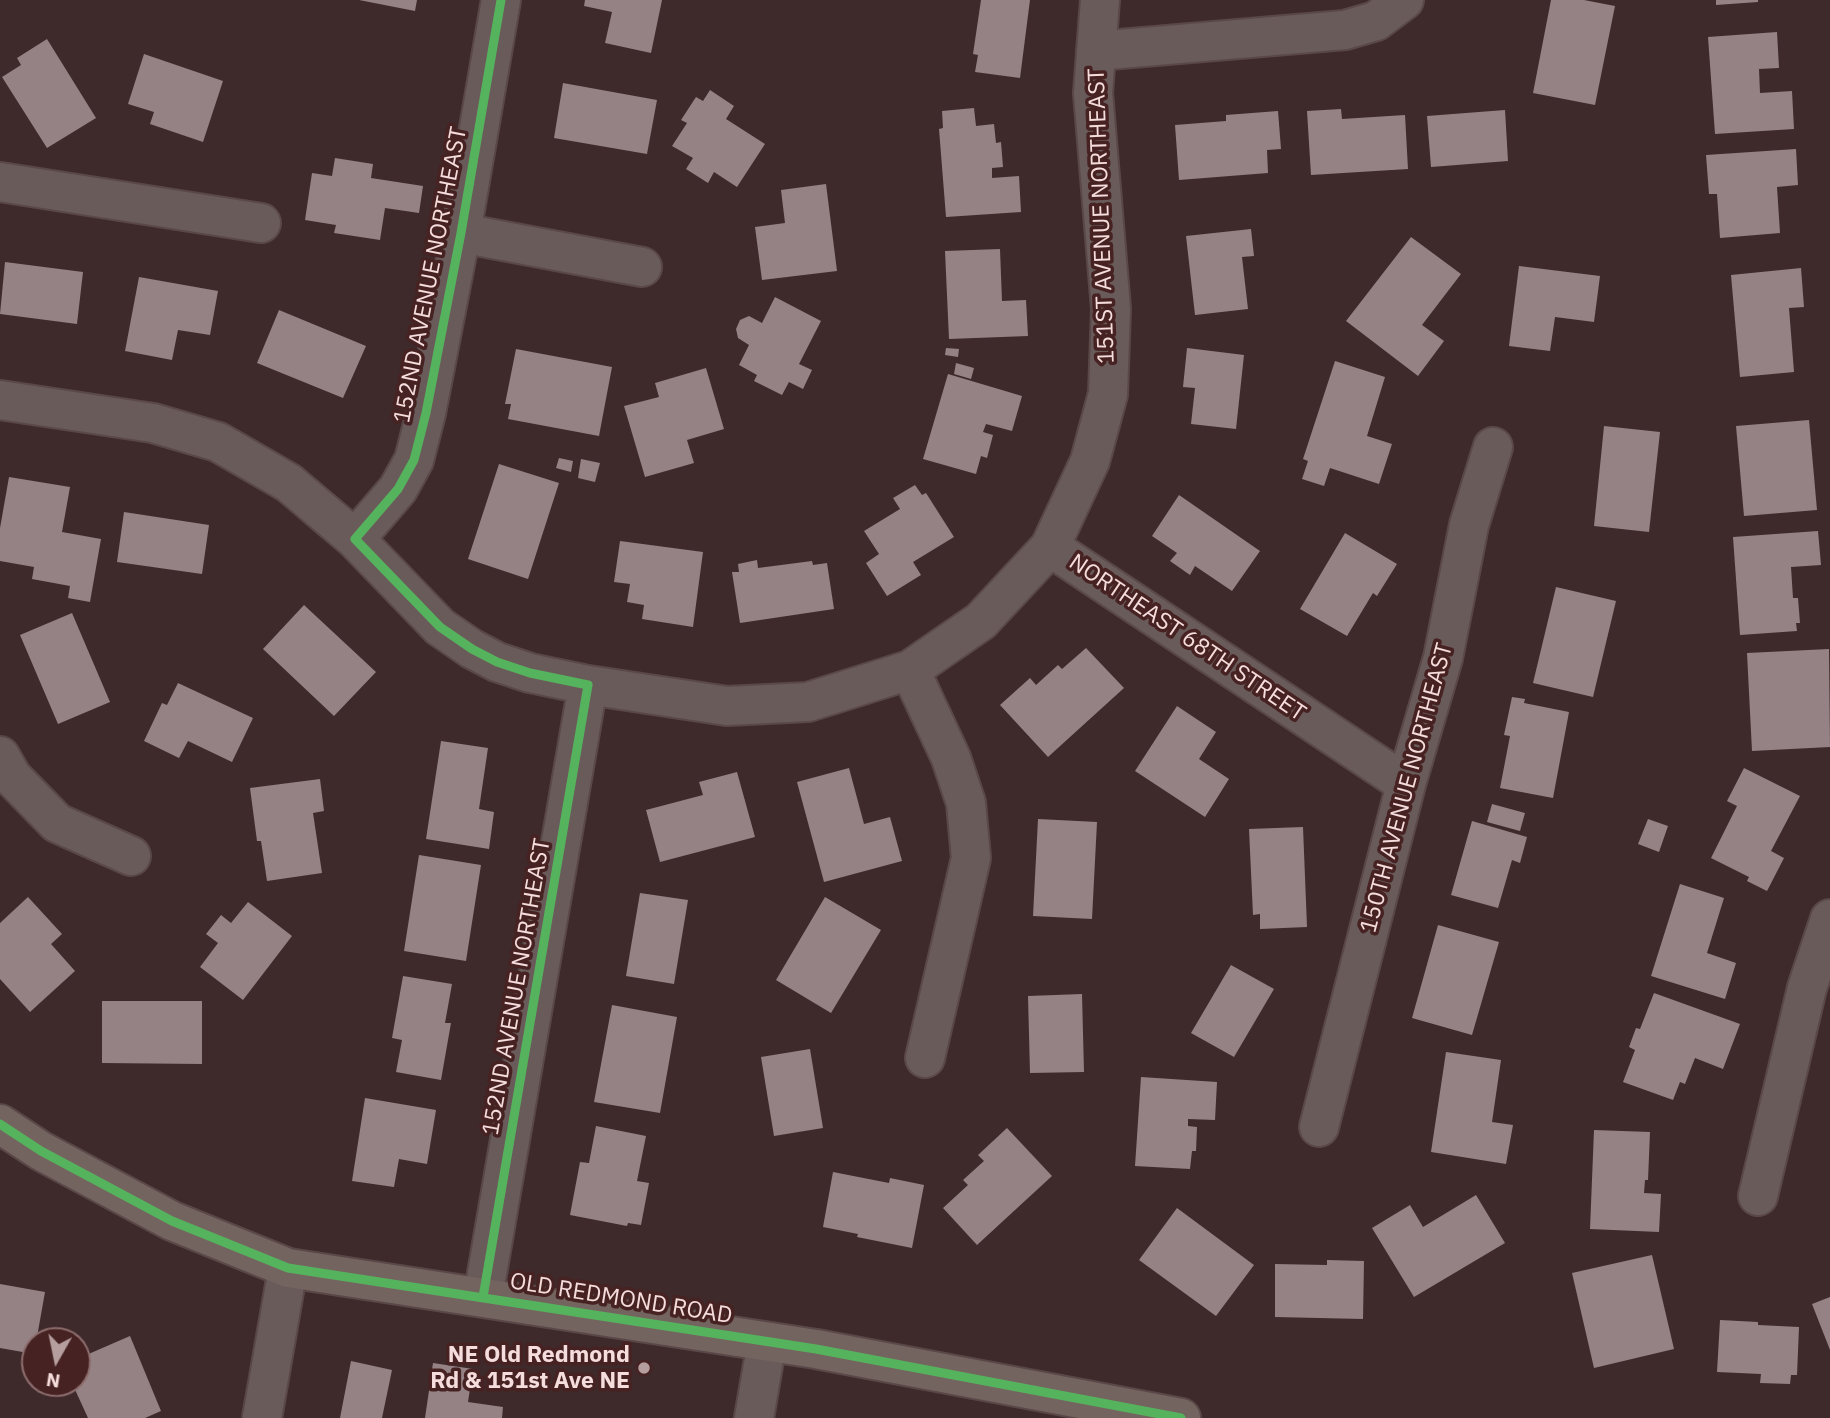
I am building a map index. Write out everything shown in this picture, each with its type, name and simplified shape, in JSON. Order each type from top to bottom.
[{"type":"main road","name":"OLD REDMOND ROAD","points":[[0,1124],[41,1151],[173,1221],[288,1268],[767,1342],[1181,1418]]},
{"type":"street","name":"152ND AVENUE NORTHEAST","points":[[355,539],[398,489],[414,460],[426,413],[461,233],[501,0]]},
{"type":"street","name":"151ST AVENUE NORTHEAST","points":[[1050,547],[1090,461],[1108,394],[1111,309],[1093,93],[1100,0]]},
{"type":"street","points":[[1096,51],[1345,30],[1376,21],[1404,0]]},
{"type":"street","points":[[0,183],[261,223]]},
{"type":"street","points":[[461,233],[642,267]]},
{"type":"street","name":"NORTHEAST 68TH STREET","points":[[0,400],[153,423],[218,442],[289,483],[355,539],[440,627],[497,662],[530,673],[587,685],[727,706],[808,702],[910,670],[981,621],[1050,547],[1406,784]]},
{"type":"street","name":"150TH AVENUE NORTHEAST","points":[[1319,1127],[1406,784],[1443,658],[1469,525],[1493,447]]},
{"type":"street","points":[[910,670],[951,758],[966,803],[971,858],[925,1058]]},
{"type":"street","name":"152ND AVENUE NORTHEAST","points":[[483,1297],[587,685]]},
{"type":"street","points":[[0,756],[12,776],[57,823],[131,856]]},
{"type":"street","points":[[1758,1196],[1807,988],[1830,919]]},
{"type":"street","points":[[262,1418],[288,1268]]},
{"type":"street","points":[[754,1418],[767,1342]]},
{"type":"building","points":[[359,0],[417,0],[415,11]]},
{"type":"building","points":[[585,0],[662,0],[651,53],[605,43],[612,12],[584,6]]},
{"type":"building","points":[[981,0],[1030,0],[1020,78],[975,72],[978,55],[973,54]]},
{"type":"building","points":[[1551,0],[1584,0],[1615,6],[1595,105],[1533,93]]},
{"type":"building","points":[[1716,0],[1758,0],[1758,2],[1716,5]]},
{"type":"building","points":[[1777,32],[1779,68],[1759,69],[1760,93],[1792,91],[1794,129],[1715,134],[1708,37]]},
{"type":"building","points":[[47,39],[96,118],[47,148],[2,77],[21,65],[17,58]]},
{"type":"building","points":[[144,54],[223,81],[203,142],[150,124],[154,112],[128,104]]},
{"type":"building","points":[[563,83],[657,100],[647,154],[554,138]]},
{"type":"building","points":[[710,90],[734,106],[726,119],[765,144],[737,187],[714,172],[708,183],[686,169],[693,158],[672,146],[687,123],[681,120],[696,97],[703,101]]},
{"type":"building","points":[[974,108],[976,126],[994,124],[996,143],[1001,142],[1003,167],[992,168],[992,178],[1019,176],[1021,212],[946,217],[939,129],[943,128],[942,111]]},
{"type":"building","points":[[1341,109],[1342,119],[1405,115],[1408,169],[1311,175],[1307,111]]},
{"type":"building","points":[[1505,110],[1508,161],[1431,167],[1427,116]]},
{"type":"building","points":[[1278,111],[1281,149],[1267,150],[1268,173],[1179,180],[1175,125],[1226,121],[1226,115]]},
{"type":"building","points":[[1796,149],[1798,185],[1777,187],[1780,233],[1720,238],[1717,194],[1709,194],[1706,155]]},
{"type":"building","points":[[335,158],[373,164],[371,178],[423,186],[419,213],[385,208],[380,240],[334,233],[336,225],[305,220],[312,173],[332,176]]},
{"type":"building","points":[[826,184],[837,271],[762,280],[755,227],[785,223],[781,190]]},
{"type":"building","points":[[1251,229],[1254,256],[1242,257],[1248,309],[1195,315],[1186,236]]},
{"type":"building","points":[[1411,237],[1461,274],[1422,325],[1444,341],[1418,376],[1346,321]]},
{"type":"building","points":[[1000,249],[1002,301],[1026,300],[1028,336],[949,339],[945,251]]},
{"type":"building","points":[[5,262],[83,272],[77,324],[0,314]]},
{"type":"building","points":[[1519,266],[1600,276],[1594,322],[1555,317],[1550,351],[1509,346]]},
{"type":"building","points":[[1801,268],[1804,307],[1789,308],[1794,372],[1740,377],[1731,275]]},
{"type":"building","points":[[139,277],[218,291],[210,335],[178,330],[172,360],[125,351]]},
{"type":"building","points":[[775,297],[821,321],[799,364],[812,370],[803,389],[789,382],[782,395],[754,381],[757,375],[739,365],[749,345],[738,338],[736,329],[740,320],[749,316],[762,323]]},
{"type":"building","points":[[279,310],[366,346],[343,398],[257,363]]},
{"type":"building","points":[[946,348],[959,349],[958,357],[945,355]]},
{"type":"building","points":[[1187,348],[1244,355],[1236,429],[1191,424],[1195,388],[1183,387]]},
{"type":"building","points":[[516,349],[612,367],[599,436],[508,419],[511,404],[505,404]]},
{"type":"building","points":[[1335,361],[1385,377],[1367,436],[1392,444],[1379,484],[1330,468],[1324,486],[1302,479],[1308,461],[1303,459]]},
{"type":"building","points":[[956,363],[974,368],[971,379],[954,374]]},
{"type":"building","points":[[706,368],[724,429],[687,440],[694,463],[645,477],[624,406],[659,397],[655,383]]},
{"type":"building","points":[[948,374],[1022,396],[1012,431],[986,424],[983,432],[993,435],[987,458],[981,456],[976,474],[923,459]]},
{"type":"building","points":[[1809,420],[1817,510],[1744,516],[1736,426]]},
{"type":"building","points":[[1604,426],[1660,432],[1649,532],[1594,526]]},
{"type":"building","points":[[559,458],[573,461],[571,472],[556,468]]},
{"type":"building","points":[[581,459],[600,463],[595,482],[578,478]]},
{"type":"building","points":[[499,464],[559,483],[528,579],[468,559]]},
{"type":"building","points":[[9,477],[70,487],[62,532],[101,539],[90,602],[68,598],[70,586],[32,579],[34,567],[0,561],[0,528]]},
{"type":"building","points":[[915,485],[922,495],[926,493],[954,537],[913,562],[921,575],[887,596],[866,563],[879,554],[864,531],[900,509],[893,498]]},
{"type":"building","points":[[1179,495],[1260,551],[1232,591],[1195,566],[1190,575],[1170,561],[1177,553],[1152,536]]},
{"type":"building","points":[[124,512],[209,525],[202,574],[117,562]]},
{"type":"building","points":[[1818,531],[1821,565],[1791,567],[1793,598],[1798,598],[1800,623],[1796,623],[1797,631],[1740,635],[1733,537]]},
{"type":"building","points":[[1345,533],[1397,564],[1377,596],[1373,593],[1347,636],[1300,609]]},
{"type":"building","points":[[620,541],[703,552],[693,627],[642,619],[644,605],[627,602],[630,584],[614,582]]},
{"type":"building","points":[[757,560],[758,568],[812,561],[813,565],[827,563],[834,609],[740,623],[732,572],[739,572],[738,564]]},
{"type":"building","points":[[1556,587],[1616,601],[1593,697],[1533,683]]},
{"type":"building","points":[[304,605],[376,672],[334,716],[263,649]]},
{"type":"building","points":[[72,613],[110,702],[58,724],[20,635]]},
{"type":"building","points":[[1086,648],[1124,688],[1048,757],[1000,705],[1030,678],[1036,685],[1058,665],[1062,669]]},
{"type":"building","points":[[1829,649],[1830,747],[1752,751],[1747,653]]},
{"type":"building","points":[[178,683],[253,718],[232,762],[188,741],[179,758],[144,741],[162,703],[167,705]]},
{"type":"building","points":[[1512,697],[1525,699],[1524,703],[1569,712],[1553,798],[1500,788],[1510,736],[1504,735]]},
{"type":"building","points":[[1177,706],[1216,732],[1199,759],[1229,779],[1205,817],[1135,771]]},
{"type":"building","points":[[441,741],[488,748],[479,809],[494,812],[489,849],[426,839]]},
{"type":"building","points":[[849,768],[864,824],[890,817],[902,861],[824,882],[797,782]]},
{"type":"building","points":[[1744,768],[1800,796],[1771,851],[1784,858],[1767,891],[1747,881],[1749,877],[1711,858],[1737,806],[1727,801]]},
{"type":"building","points":[[737,772],[755,837],[660,862],[646,810],[703,795],[699,782]]},
{"type":"building","points":[[320,779],[324,811],[313,813],[322,873],[267,881],[261,841],[257,841],[250,788]]},
{"type":"building","points":[[1492,804],[1525,813],[1520,831],[1487,822]]},
{"type":"building","points":[[1038,819],[1097,822],[1092,919],[1033,916]]},
{"type":"building","points":[[1648,819],[1668,826],[1659,852],[1638,844]]},
{"type":"building","points":[[1472,821],[1527,837],[1520,863],[1512,860],[1498,908],[1451,895]]},
{"type":"building","points":[[1303,827],[1307,927],[1260,929],[1260,914],[1253,915],[1249,829]]},
{"type":"building","points":[[419,855],[481,865],[466,961],[404,951]]},
{"type":"building","points":[[1680,884],[1724,898],[1707,953],[1736,963],[1725,999],[1651,976]]},
{"type":"building","points":[[640,893],[688,900],[674,984],[626,976]]},
{"type":"building","points":[[28,897],[62,934],[51,944],[75,971],[30,1012],[0,979],[0,923]]},
{"type":"building","points":[[825,897],[881,930],[831,1013],[776,980]]},
{"type":"building","points":[[248,902],[292,936],[243,1000],[200,967],[218,943],[206,934],[221,915],[231,923]]},
{"type":"building","points":[[1438,925],[1499,942],[1472,1035],[1412,1018]]},
{"type":"building","points":[[1231,965],[1274,989],[1234,1057],[1191,1033]]},
{"type":"building","points":[[403,976],[452,984],[445,1023],[451,1023],[441,1080],[396,1072],[402,1040],[392,1038]]},
{"type":"building","points":[[1654,993],[1740,1024],[1723,1069],[1695,1058],[1685,1084],[1680,1082],[1673,1100],[1623,1082],[1635,1050],[1629,1047],[1636,1028],[1640,1029]]},
{"type":"building","points":[[1082,994],[1084,1072],[1030,1073],[1028,996]]},
{"type":"building","points":[[102,1001],[202,1001],[202,1064],[102,1063]]},
{"type":"building","points":[[612,1005],[677,1017],[660,1113],[594,1102]]},
{"type":"building","points":[[810,1049],[823,1128],[774,1136],[761,1057]]},
{"type":"building","points":[[1446,1052],[1501,1060],[1492,1122],[1513,1125],[1506,1164],[1431,1152]]},
{"type":"building","points":[[1141,1077],[1217,1082],[1215,1120],[1188,1119],[1188,1126],[1197,1127],[1196,1151],[1192,1151],[1190,1169],[1135,1166]]},
{"type":"building","points":[[365,1098],[436,1110],[427,1164],[399,1159],[394,1187],[352,1181]]},
{"type":"building","points":[[596,1126],[646,1136],[637,1181],[649,1183],[641,1225],[628,1223],[627,1226],[570,1215],[580,1162],[589,1163]]},
{"type":"building","points":[[1007,1128],[1052,1176],[977,1245],[943,1208],[968,1185],[963,1180],[984,1161],[978,1155]]},
{"type":"building","points":[[1594,1130],[1650,1132],[1648,1180],[1645,1180],[1644,1193],[1661,1194],[1659,1232],[1590,1229]]},
{"type":"building","points":[[833,1172],[889,1183],[890,1178],[924,1185],[912,1248],[823,1227]]},
{"type":"building","points":[[1476,1195],[1505,1243],[1414,1297],[1372,1228],[1410,1205],[1423,1227]]},
{"type":"building","points":[[1177,1208],[1254,1265],[1216,1316],[1139,1260]]},
{"type":"building","points":[[1652,1255],[1674,1349],[1594,1368],[1572,1273]]},
{"type":"building","points":[[1327,1260],[1364,1261],[1363,1319],[1275,1317],[1275,1264],[1327,1265]]},
{"type":"building","points":[[0,1284],[45,1292],[39,1327],[21,1327],[21,1352],[0,1348]]},
{"type":"building","points":[[1830,1297],[1830,1350],[1812,1304]]},
{"type":"building","points":[[1720,1320],[1799,1327],[1797,1375],[1791,1375],[1790,1384],[1760,1383],[1761,1374],[1717,1372]]},
{"type":"building","points":[[130,1336],[161,1411],[145,1418],[88,1418],[78,1397],[91,1397],[91,1353]]},
{"type":"building","points":[[351,1361],[392,1370],[382,1418],[340,1418]]},
{"type":"building","points":[[433,1363],[473,1369],[468,1402],[503,1407],[502,1418],[425,1418]]},
{"type":"cycle path","points":[[483,1297],[588,685],[530,673],[497,662],[472,649],[440,627],[355,539],[398,489],[414,460],[426,413],[461,233],[501,0]]},
{"type":"cycle path","points":[[0,1124],[41,1151],[172,1221],[288,1268],[816,1349],[1181,1418]]},
{"type":"place","name":"NE Old Redmond Rd & 151st Ave NE","points":[[644,1368]]}]
